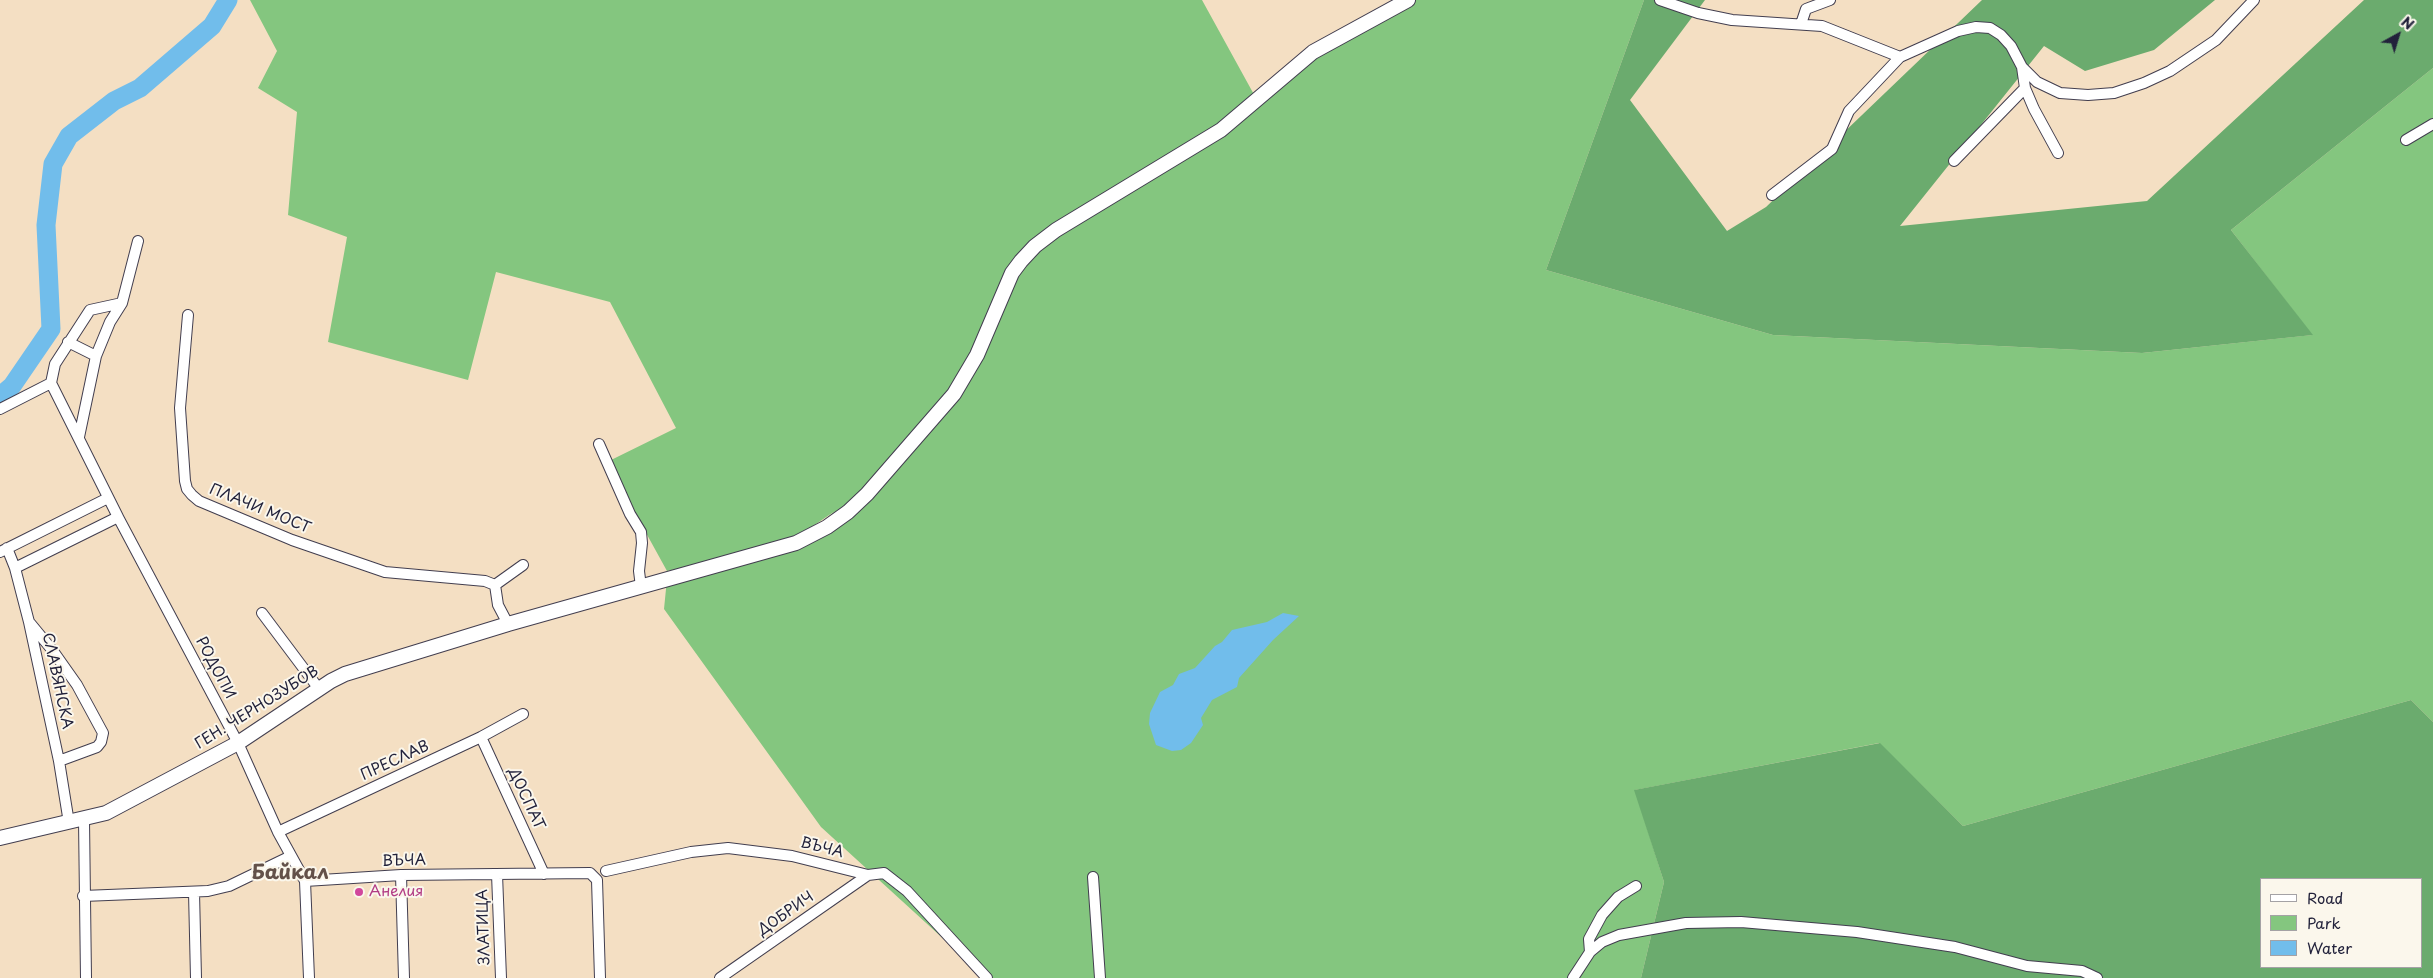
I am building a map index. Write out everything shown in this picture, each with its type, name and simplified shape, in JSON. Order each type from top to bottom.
[{"type":"street","name":"ГЕН. ЧЕРНОЗУБОВ","points":[[0,838],[84,820],[106,813],[132,801],[238,743],[319,689],[346,674],[508,624],[796,543],[827,527],[848,512],[902,456],[954,394],[977,355],[1012,273],[1035,246],[1056,230],[1221,130],[1313,52],[1408,0]]},
{"type":"street","points":[[1660,0],[1698,13],[1732,20],[1822,26],[1900,57]]},
{"type":"street","points":[[1801,24],[1806,9],[1830,0]]},
{"type":"street","points":[[1772,195],[1832,149],[1849,111],[1900,57],[1958,31],[1976,27],[1990,28],[2001,35],[2011,46],[2022,67],[2037,82],[2060,93],[2088,95],[2114,92],[2144,83],[2170,70],[2216,40],[2254,0]]},
{"type":"street","points":[[2022,67],[2025,88],[2048,140],[2058,153]]},
{"type":"street","points":[[1954,161],[2025,88]]},
{"type":"street","points":[[2406,140],[2433,124]]},
{"type":"street","points":[[79,438],[96,356],[110,322],[122,303],[138,241]]},
{"type":"street","points":[[0,409],[51,383],[55,364],[90,310],[122,303]]},
{"type":"street","name":"ПЛАЧИ МОСТ","points":[[188,315],[180,408],[185,481],[187,489],[192,495],[199,501],[292,540],[385,572],[485,581],[495,585]]},
{"type":"street","points":[[68,342],[96,356]]},
{"type":"street","name":"РОДОПИ","points":[[51,383],[108,498],[238,743],[278,832],[305,881],[309,978]]},
{"type":"street","points":[[599,444],[630,514],[641,532],[639,572],[642,587]]},
{"type":"street","points":[[3,550],[108,498]]},
{"type":"street","points":[[15,568],[118,517]]},
{"type":"street","name":"СЛАВЯНСКА","points":[[3,550],[15,568],[29,622],[59,761],[69,823]]},
{"type":"street","points":[[508,624],[498,605],[495,585],[523,565]]},
{"type":"street","points":[[262,613],[319,689]]},
{"type":"street","points":[[29,622],[77,684],[103,733],[101,742],[97,747],[59,761]]},
{"type":"street","name":"ПРЕСЛАВ","points":[[278,832],[481,737],[523,714]]},
{"type":"street","name":"ДОСПАТ","points":[[481,737],[544,874]]},
{"type":"street","points":[[84,820],[83,896],[86,978]]},
{"type":"street","name":"ВЪЧА","points":[[606,871],[691,852],[728,848],[792,856],[868,875],[884,873],[898,882],[987,978]]},
{"type":"street","points":[[83,896],[194,892],[229,886],[291,856]]},
{"type":"street","name":"ВЪЧА","points":[[305,881],[401,875],[586,872],[593,874],[597,880],[600,978]]},
{"type":"street","name":"ЗЛАТИЦА","points":[[497,874],[501,978]]},
{"type":"street","points":[[401,875],[404,978]]},
{"type":"street","name":"ДОБРИЧ","points":[[720,978],[868,875]]},
{"type":"street","points":[[1094,877],[1100,978]]},
{"type":"street","points":[[1590,952],[1589,939],[1602,916],[1618,897],[1636,886]]},
{"type":"street","points":[[194,892],[196,978]]},
{"type":"street","points":[[1573,978],[1590,952],[1610,939],[1638,930],[1686,923],[1741,922],[1857,932],[1947,946],[2027,966],[2082,971],[2097,978]]},
{"type":"green space","points":[[250,0],[1202,0],[1257,100],[1313,52],[1406,0],[1644,0],[1546,270],[1773,335],[2142,353],[2312,335],[2231,230],[2433,68],[2433,722],[2411,700],[1963,826],[1879,743],[1635,790],[1664,882],[1641,978],[980,978],[983,975],[821,827],[664,609],[667,579],[775,548],[667,571],[607,462],[676,428],[610,302],[496,272],[468,380],[328,342],[347,237],[288,215],[297,112],[258,88],[277,51]],"holes":[[[835,511],[796,543],[785,545]]]},
{"type":"green space","points":[[1644,0],[1705,0],[1630,100],[1727,231],[1766,207],[1982,0],[2215,0],[2154,50],[2085,71],[2044,46],[1900,226],[2147,201],[2364,0],[2433,0],[2433,68],[2231,230],[2313,335],[2142,353],[1773,335],[1546,270]]},
{"type":"green space","points":[[2411,700],[2433,722],[2433,978],[1641,978],[1664,882],[1634,790],[1880,743],[1963,826]]},
{"type":"water","points":[[1283,613],[1299,616],[1273,640],[1239,678],[1237,687],[1212,700],[1201,718],[1203,725],[1191,743],[1181,750],[1172,751],[1156,745],[1149,724],[1150,713],[1160,692],[1173,685],[1179,674],[1195,668],[1232,630],[1267,622]]},
{"type":"waterway","points":[[0,396],[12,386],[51,329],[46,225],[53,164],[69,136],[114,101],[140,88],[212,26],[228,0]]},
{"type":"place","name":"Анелия","points":[[359,892]]},
{"type":"district","name":"Байкал","points":[[290,873]]}]
